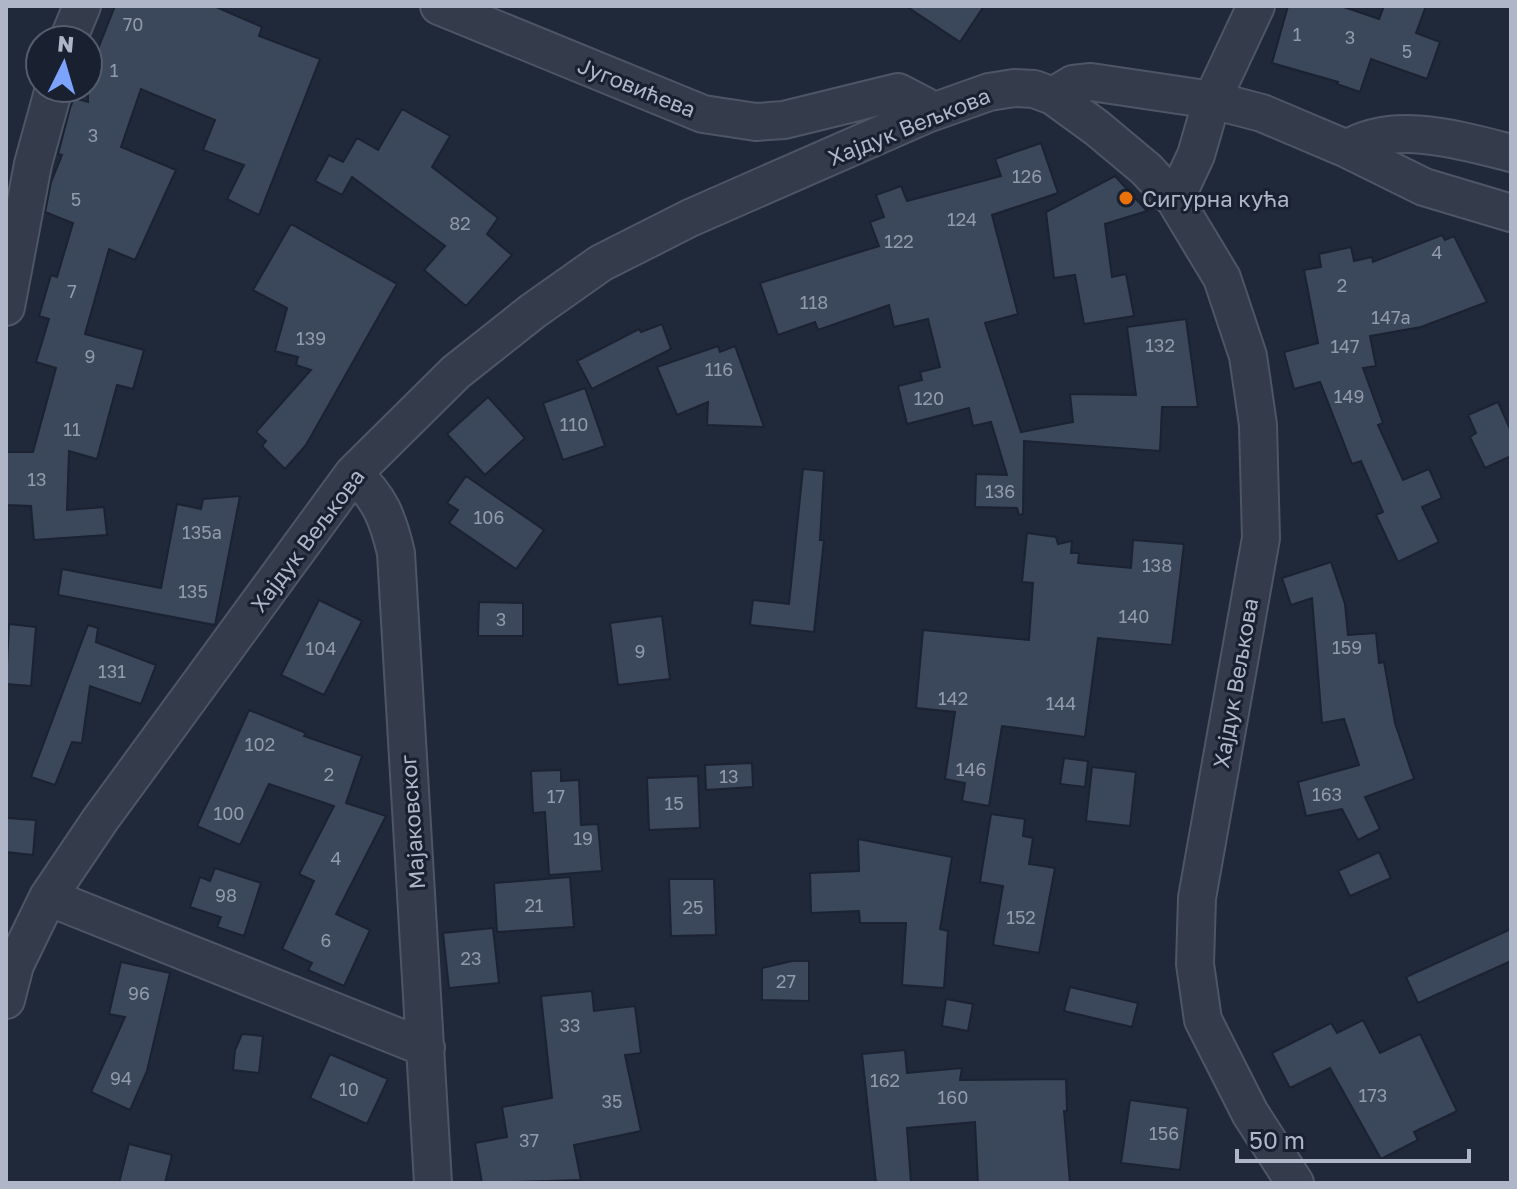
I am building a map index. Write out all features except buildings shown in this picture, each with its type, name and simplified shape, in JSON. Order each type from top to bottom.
[{"type":"street","name":"Југовићева","points":[[439,6],[703,114],[756,122],[784,120],[898,92],[925,106],[927,114]]},
{"type":"street","points":[[1175,200],[1196,155],[1212,100],[1256,6]]},
{"type":"street","points":[[1053,96],[1073,84],[1091,82],[1212,100],[1262,113],[1347,149],[1424,187],[1511,213]]},
{"type":"street","name":"Хајдук Вељкова","points":[[6,1000],[15,965],[48,897],[100,820],[353,474],[456,372],[533,311],[601,263],[690,218],[927,114],[989,92],[1014,88],[1053,96],[1146,169],[1175,200],[1222,278],[1248,356],[1258,425],[1260,524],[1197,898],[1195,964],[1203,1020],[1250,1113],[1295,1183]]},
{"type":"street","points":[[6,307],[33,164],[50,104]]},
{"type":"street","points":[[1347,149],[1362,140],[1384,134],[1415,135],[1511,153]]},
{"type":"street","name":"Мајаковског","points":[[353,474],[373,491],[388,518],[396,553],[433,1183]]},
{"type":"street","points":[[48,897],[426,1048]]},
{"type":"place","name":"Сигурна кућа","points":[[1126,198]]}]
